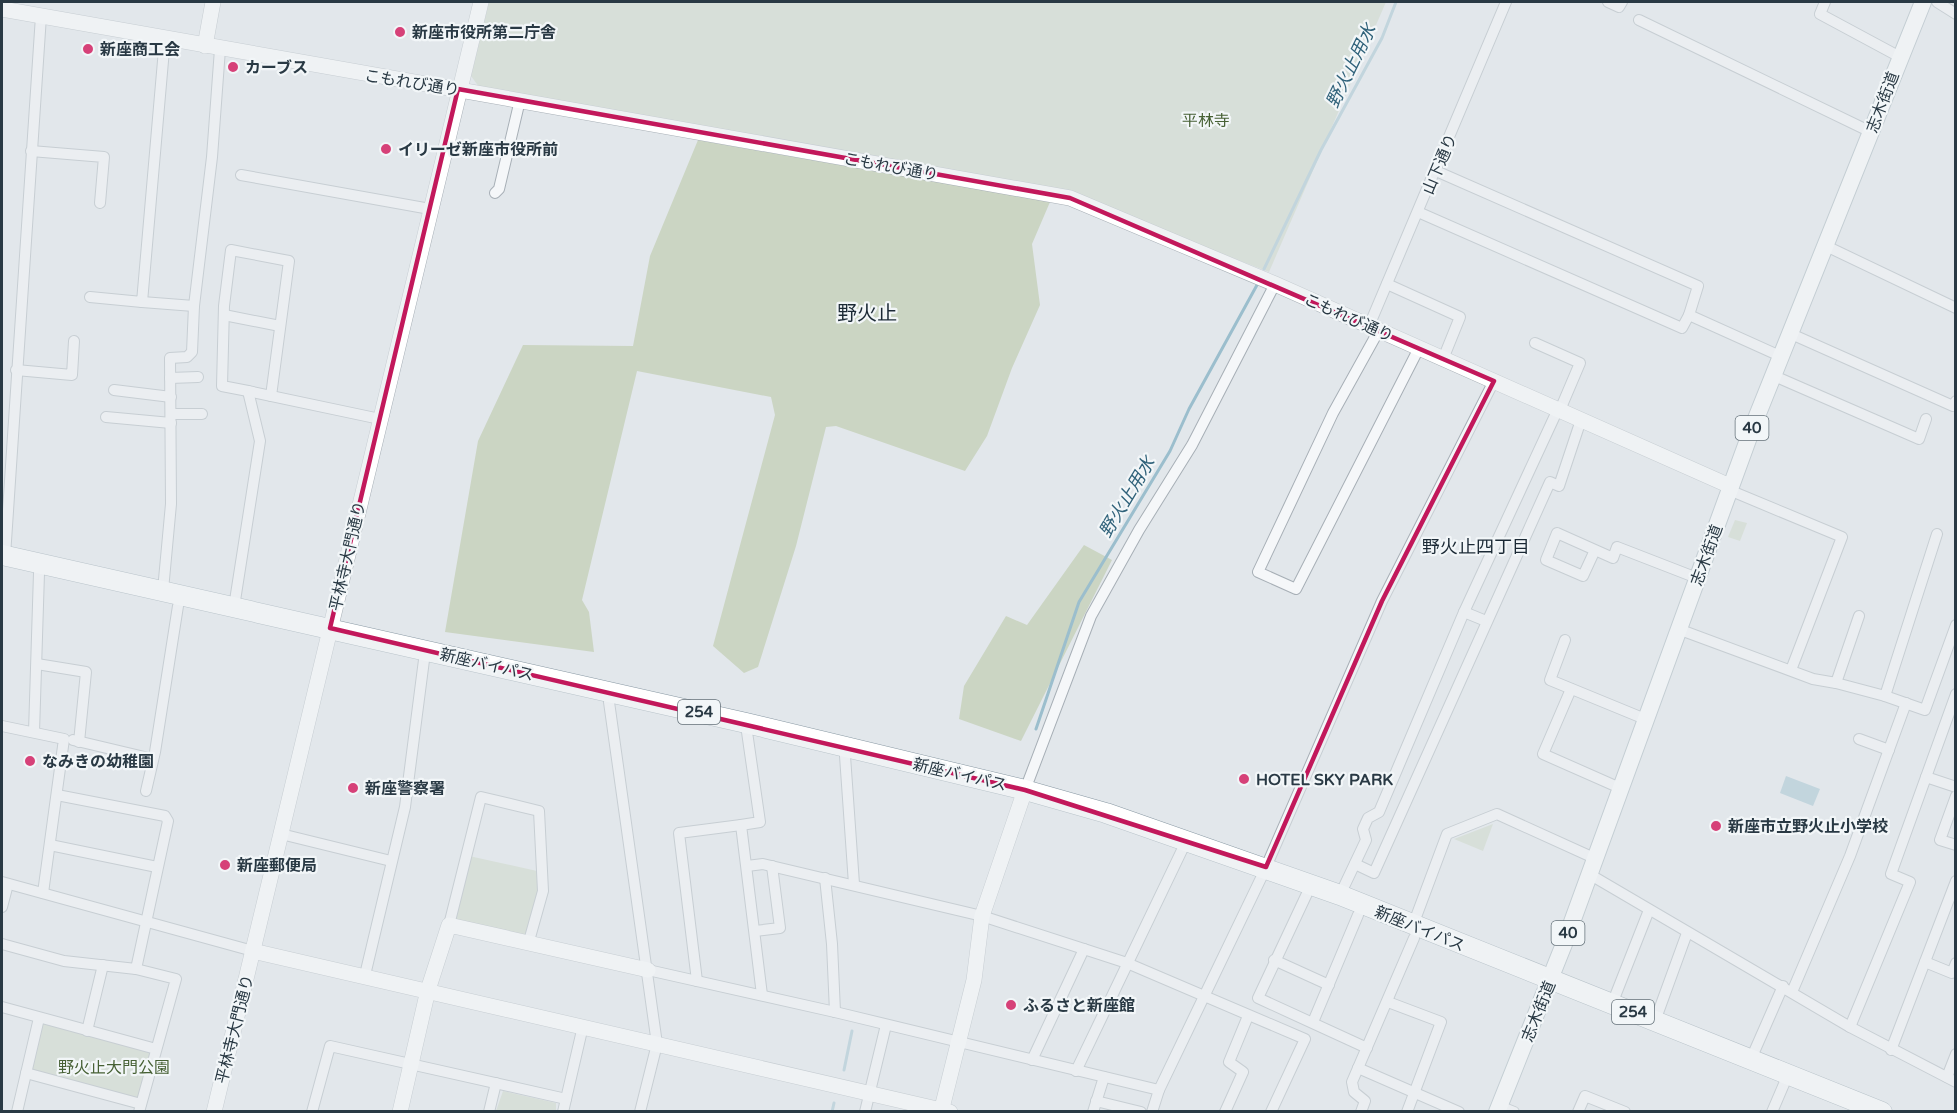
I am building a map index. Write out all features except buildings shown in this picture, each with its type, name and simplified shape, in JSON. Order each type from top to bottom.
[{"type":"highway","name":"新座バイパス","points":[[3,558],[163,590],[234,607],[424,660],[1023,795],[1264,872]]},
{"type":"highway","name":"新座バイパス","points":[[3,558],[39,573],[178,606],[329,634],[1134,822],[1308,889],[1358,915],[1414,932],[1548,985],[1852,1112]]},
{"type":"highway","name":"新座バイパス","points":[[1308,889],[1340,895],[1414,932]]},
{"type":"highway","name":"新座バイパス","points":[[1548,985],[1612,1004],[1882,1112]]},
{"type":"main road","name":"志木街道","points":[[1503,1110],[1772,375],[1923,2]]},
{"type":"street","points":[[163,590],[170,525],[170,358],[187,357],[192,352],[194,306],[212,157],[213,2]]},
{"type":"street","name":"平林寺大門通り","points":[[214,1112],[481,2]]},
{"type":"street","name":"山下通り","points":[[1419,348],[1296,589],[1258,572],[1374,328],[1387,284],[1506,2]]},
{"type":"street","points":[[1608,2],[1619,7],[1622,2]]},
{"type":"street","points":[[1825,2],[1820,14],[1900,57]]},
{"type":"street","points":[[1937,2],[1956,14]]},
{"type":"street","name":"こもれび通り","points":[[2,9],[1070,198],[1275,284],[1730,488]]},
{"type":"street","points":[[3,558],[41,16]]},
{"type":"street","points":[[1639,20],[1870,132]]},
{"type":"street","points":[[141,302],[165,38]]},
{"type":"street","points":[[495,194],[499,189],[520,100]]},
{"type":"street","points":[[31,152],[104,157],[100,203]]},
{"type":"street","points":[[1418,212],[1682,328],[1689,315],[1698,286],[1436,171]]},
{"type":"street","points":[[241,176],[430,209]]},
{"type":"street","points":[[1826,246],[1956,308]]},
{"type":"street","points":[[271,396],[289,261],[231,250],[224,315],[222,386],[380,419]]},
{"type":"street","points":[[2,907],[5,883],[253,951],[365,975],[944,1111],[974,980],[982,916],[1023,795],[1091,616],[1139,530],[1192,445],[1275,284]]},
{"type":"street","points":[[1387,284],[1460,317],[1443,358]]},
{"type":"street","points":[[90,297],[194,306]]},
{"type":"street","points":[[224,315],[280,326]]},
{"type":"street","points":[[1689,315],[1780,356]]},
{"type":"street","points":[[1789,333],[1953,406],[1956,401]]},
{"type":"street","points":[[16,370],[72,375],[74,341]]},
{"type":"street","points":[[1340,895],[1366,840],[1363,828],[1368,818],[1379,812],[1464,612],[1580,363],[1535,343]]},
{"type":"street","points":[[1772,375],[1919,439],[1926,419]]},
{"type":"street","points":[[170,378],[198,377]]},
{"type":"street","points":[[1152,1112],[1159,1090],[1264,872],[1383,600],[1494,381]]},
{"type":"street","points":[[114,390],[171,397]]},
{"type":"street","points":[[234,607],[260,441],[248,392]]},
{"type":"street","points":[[106,417],[171,418],[202,414]]},
{"type":"street","points":[[1355,864],[1374,873],[1550,482],[1559,486],[1581,420]]},
{"type":"street","points":[[1730,488],[1842,537],[1791,670]]},
{"type":"street","points":[[1595,550],[1583,576],[1546,560],[1557,533],[1595,550],[1612,558],[1617,547],[1697,578]]},
{"type":"street","points":[[1885,696],[1937,534]]},
{"type":"street","points":[[34,732],[39,573]]},
{"type":"street","points":[[146,790],[178,606]]},
{"type":"street","points":[[1464,612],[1486,621]]},
{"type":"street","points":[[1836,683],[1859,616]]},
{"type":"street","points":[[1678,630],[1791,670],[1885,696],[1925,710],[1956,625]]},
{"type":"street","points":[[1565,640],[1550,680],[1645,719]]},
{"type":"street","points":[[365,975],[405,807],[424,660]]},
{"type":"street","points":[[37,664],[86,672],[80,742]]},
{"type":"street","points":[[1571,689],[1543,754],[1620,788]]},
{"type":"street","points":[[1850,1027],[1910,882],[1891,874],[1956,694]]},
{"type":"street","points":[[609,702],[657,1044],[642,1111]]},
{"type":"street","points":[[1751,1059],[1850,856],[1906,703]]},
{"type":"street","points":[[2,726],[153,759]]},
{"type":"street","points":[[697,981],[679,833],[760,822],[747,732]]},
{"type":"street","points":[[43,893],[64,739]]},
{"type":"street","points":[[1859,739],[1889,750]]},
{"type":"street","points":[[845,756],[854,884]]},
{"type":"street","points":[[1926,777],[1956,787]]},
{"type":"street","points":[[57,795],[165,816],[168,821],[136,969]]},
{"type":"street","points":[[1956,796],[1940,840],[1956,845]]},
{"type":"street","points":[[400,1112],[428,990],[449,925],[481,797],[539,811],[543,891],[529,941]]},
{"type":"street","points":[[1361,1112],[1365,1101],[1354,1092],[1352,1082],[1388,1002],[1447,834],[1497,814],[1591,866],[1649,910],[1687,933],[1891,1050],[1951,1080],[1956,1054]]},
{"type":"street","points":[[741,825],[762,995]]},
{"type":"street","points":[[281,834],[391,861]]},
{"type":"street","points":[[50,845],[157,867]]},
{"type":"street","points":[[1076,1071],[1183,848]]},
{"type":"street","points":[[747,866],[763,864],[982,916],[1127,963],[1305,1039],[1271,1112]]},
{"type":"street","points":[[755,931],[780,928],[772,866]]},
{"type":"street","points":[[825,878],[832,944],[835,1012]]},
{"type":"street","points":[[1891,1050],[1956,881]]},
{"type":"street","points":[[1308,889],[1258,998],[1367,1048]]},
{"type":"street","points":[[1612,1004],[1649,910]]},
{"type":"street","points":[[1313,1022],[1358,915]]},
{"type":"street","points":[[449,925],[529,941],[762,995],[1159,1090]]},
{"type":"street","points":[[1655,1021],[1687,933]]},
{"type":"street","points":[[2,944],[64,961],[136,969],[176,979],[140,1108],[26,1073]]},
{"type":"street","points":[[1032,1060],[1084,949]]},
{"type":"street","points":[[1274,960],[1329,985]]},
{"type":"street","points":[[1925,962],[1952,973],[1956,963]]},
{"type":"street","points":[[87,1030],[103,965]]},
{"type":"street","points":[[1388,1002],[1441,1022],[1407,1112]]},
{"type":"street","points":[[2,1007],[156,1049]]},
{"type":"street","points":[[1225,1112],[1243,1072],[1229,1062],[1248,1016]]},
{"type":"street","points":[[17,1112],[39,1018]]},
{"type":"street","points":[[865,1112],[886,1024]]},
{"type":"street","points":[[563,1112],[583,1026]]},
{"type":"street","points":[[312,1112],[330,1046],[566,1099]]},
{"type":"street","points":[[1358,1068],[1459,1112]]},
{"type":"street","points":[[1104,1077],[1095,1106],[1141,1112]]},
{"type":"street","points":[[489,1112],[496,1083]]},
{"type":"street","points":[[1772,1112],[1784,1084]]},
{"type":"street","points":[[1578,1112],[1585,1096],[1625,1112]]},
{"type":"highlighted area","points":[[458,89],[1070,198],[1494,381],[1382,601],[1266,867],[1025,790],[330,628]]},
{"type":"green space","name":"平林寺","points":[[489,2],[1386,2],[1269,272],[1060,191],[479,87],[471,76]]},
{"type":"green space","points":[[698,140],[1050,202],[1032,244],[1040,305],[1012,368],[987,436],[965,471],[836,426],[826,427],[796,546],[758,667],[744,673],[713,646],[775,415],[771,397],[637,371],[582,600],[589,612],[594,652],[445,632],[478,441],[523,345],[633,346],[650,256]]},
{"type":"green space","points":[[1735,520],[1747,523],[1740,541],[1728,537]]},
{"type":"green space","points":[[1084,545],[1112,560],[1021,741],[959,719],[964,686],[1006,616],[1027,625]]},
{"type":"green space","points":[[1493,824],[1483,851],[1454,839]]},
{"type":"green space","points":[[469,856],[537,871],[539,891],[527,933],[523,935],[457,920],[454,915]]},
{"type":"green space","name":"野火止大門公園","points":[[39,1018],[156,1049],[141,1104],[26,1073]]},
{"type":"green space","points":[[503,1091],[556,1103],[556,1111],[496,1111]]},
{"type":"water","points":[[1786,776],[1820,789],[1813,806],[1780,793]]},
{"type":"waterway","name":"野火止用水","points":[[1264,269],[1321,150],[1382,38],[1396,2]]},
{"type":"waterway","name":"野火止用水","points":[[1036,729],[1079,602],[1170,451],[1189,409],[1257,285]]},
{"type":"waterway","points":[[844,1070],[852,1031]]},
{"type":"waterway","points":[[832,1112],[834,1103]]},
{"type":"place","name":"新座市役所第二庁舎","points":[[400,32]]},
{"type":"place","name":"新座商工会","points":[[88,49]]},
{"type":"place","name":"カーブス","points":[[233,67]]},
{"type":"place","name":"イリーゼ新座市役所前","points":[[386,149]]},
{"type":"place","name":"なみきの幼稚園","points":[[30,761]]},
{"type":"place","name":"HOTEL SKY PARK","points":[[1244,779]]},
{"type":"place","name":"新座警察署","points":[[353,788]]},
{"type":"place","name":"新座市立野火止小学校","points":[[1716,826]]},
{"type":"place","name":"新座郵便局","points":[[225,865]]},
{"type":"place","name":"ふるさと新座館","points":[[1011,1005]]},
{"type":"district","name":"野火止","points":[[867,313]]},
{"type":"district","name":"野火止四丁目","points":[[1476,547]]}]
